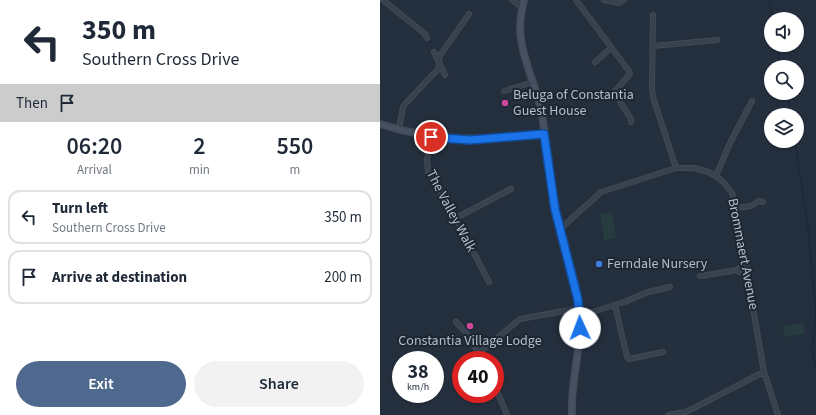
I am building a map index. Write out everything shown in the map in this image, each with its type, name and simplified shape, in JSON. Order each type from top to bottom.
[{"type":"street","points":[[383,0],[425,34],[427,38]]},
{"type":"street","points":[[512,0],[522,7]]},
{"type":"street","points":[[524,0],[522,7],[521,40],[541,110],[551,187],[559,230],[580,308],[580,328],[572,390],[572,415]]},
{"type":"street","points":[[576,0],[630,74],[614,92],[631,119],[631,122]]},
{"type":"street","points":[[604,0],[619,3],[624,0]]},
{"type":"street","points":[[399,129],[403,107],[440,68],[439,57],[469,14]]},
{"type":"street","points":[[653,15],[653,97],[676,168]]},
{"type":"street","points":[[653,46],[716,40]]},
{"type":"street","points":[[595,62],[611,48]]},
{"type":"street","points":[[434,52],[445,75]]},
{"type":"street","points":[[504,91],[533,82]]},
{"type":"street","points":[[716,176],[730,143],[752,101]]},
{"type":"street","points":[[380,124],[431,137],[470,140],[544,134]]},
{"type":"street","name":"The Valley Walk","points":[[431,137],[427,160],[428,172],[456,218],[489,282]]},
{"type":"street","name":"Brommaert Avenue","points":[[559,230],[601,192],[676,168],[694,168],[716,176],[732,193],[736,208],[764,372],[778,415]]},
{"type":"street","points":[[456,218],[511,189]]},
{"type":"street","points":[[736,208],[751,206],[759,201],[763,202]]},
{"type":"street","points":[[700,276],[737,270],[739,268],[747,269]]},
{"type":"street","points":[[580,316],[615,305],[648,292],[670,287]]},
{"type":"street","points":[[615,305],[627,357],[629,359],[664,352]]},
{"type":"street","points":[[481,351],[520,319],[580,308]]},
{"type":"street","points":[[456,322],[468,335],[478,351]]},
{"type":"street","points":[[668,415],[686,414],[764,372]]},
{"type":"street","points":[[502,403],[507,415]]},
{"type":"green space","points":[[612,212],[616,238],[604,240],[600,214]]},
{"type":"green space","points":[[803,323],[805,333],[785,337],[783,327]]},
{"type":"waterway","points":[[769,0],[772,12]]},
{"type":"waterway","points":[[778,52],[780,60]]},
{"type":"waterway","points":[[788,100],[790,108]]},
{"type":"waterway","points":[[796,148],[808,227],[816,315],[812,352],[816,367]]},
{"type":"place","name":"Beluga of Constantia Guest House","points":[[505,103]]},
{"type":"place","name":"Ferndale Nursery","points":[[599,264]]},
{"type":"place","name":"Constantia Village Lodge","points":[[470,326]]},
{"type":"route","points":[[431,137],[470,140],[544,134],[551,187],[559,230],[580,308],[580,328]]}]
